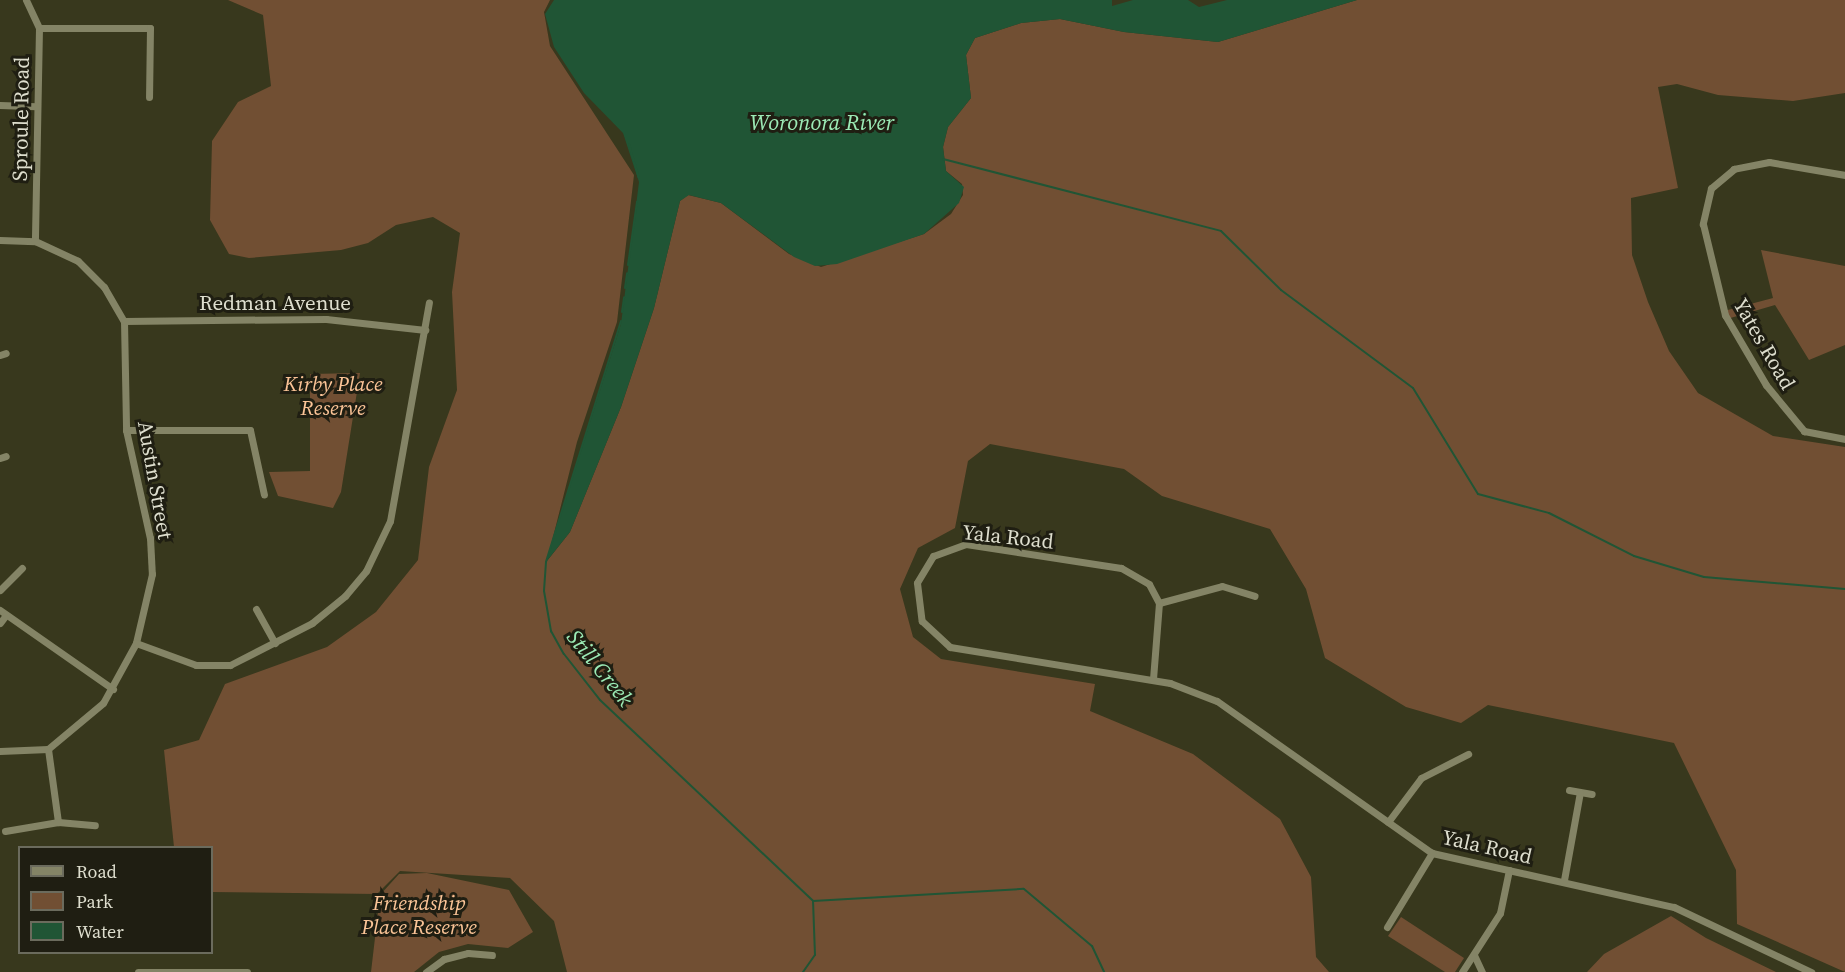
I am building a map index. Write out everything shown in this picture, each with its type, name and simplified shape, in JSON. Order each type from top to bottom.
[{"type":"street","name":"Sproule Road","points":[[26,0],[39,28],[35,241]]},
{"type":"street","points":[[39,28],[150,28],[149,98]]},
{"type":"street","points":[[0,105],[36,106]]},
{"type":"street","name":"Yates Road","points":[[1845,175],[1769,162],[1734,169],[1711,188],[1703,224],[1725,315],[1766,385],[1804,431],[1845,439]]},
{"type":"street","name":"Austin Street","points":[[0,240],[35,241],[78,261],[104,287],[124,321],[126,430],[150,538],[148,605],[136,643],[112,689],[84,723],[48,749]]},
{"type":"street","points":[[136,643],[216,667],[244,660],[275,643],[345,596],[379,548],[398,492],[429,302]]},
{"type":"street","name":"Redman Avenue","points":[[124,321],[326,319],[424,330]]},
{"type":"street","points":[[126,430],[250,430],[264,495]]},
{"type":"street","name":"Yala Road","points":[[1160,603],[1149,584],[1120,568],[966,544],[933,556],[917,583],[922,621],[950,647],[1153,678],[1217,701],[1432,853],[1564,880],[1674,907],[1811,972]]},
{"type":"street","points":[[0,590],[22,568]]},
{"type":"street","points":[[1153,678],[1160,603],[1222,586],[1254,596]]},
{"type":"street","points":[[256,609],[275,643]]},
{"type":"street","points":[[0,623],[3,613],[112,689]]},
{"type":"street","points":[[0,751],[48,749],[58,822]]},
{"type":"street","points":[[1388,822],[1421,778],[1468,754]]},
{"type":"street","points":[[1569,790],[1592,794]]},
{"type":"street","points":[[1564,880],[1580,792]]},
{"type":"street","points":[[5,831],[58,822],[95,825]]},
{"type":"street","points":[[1387,927],[1432,853]]},
{"type":"street","points":[[1462,972],[1500,913],[1509,870]]},
{"type":"street","points":[[426,972],[444,959],[468,952],[492,955]]},
{"type":"street","points":[[1474,955],[1482,972]]},
{"type":"street","points":[[138,972],[247,972]]},
{"type":"green space","points":[[228,0],[550,0],[544,12],[550,46],[634,175],[617,322],[577,442],[547,561],[570,532],[621,407],[654,308],[680,201],[688,195],[721,203],[789,254],[821,267],[924,234],[951,214],[963,195],[962,184],[946,171],[943,147],[948,127],[971,98],[966,55],[975,38],[1021,23],[1060,19],[1124,32],[1218,42],[1357,0],[1845,0],[1845,93],[1793,101],[1718,95],[1677,84],[1658,87],[1678,188],[1631,198],[1632,255],[1648,302],[1669,351],[1698,393],[1773,436],[1845,447],[1845,972],[1737,924],[1736,870],[1674,743],[1488,705],[1461,723],[1406,707],[1325,658],[1306,589],[1270,529],[1162,496],[1124,469],[990,444],[968,461],[955,528],[918,548],[900,589],[913,637],[941,659],[1095,684],[1090,711],[1193,754],[1280,819],[1311,877],[1316,957],[1329,972],[567,972],[554,921],[510,878],[400,871],[377,894],[213,892],[213,846],[174,846],[164,750],[199,740],[225,684],[327,647],[376,612],[418,560],[429,467],[457,390],[452,292],[460,233],[433,217],[396,225],[368,243],[341,250],[249,258],[229,254],[210,220],[212,141],[238,102],[271,86],[263,15]]},
{"type":"green space","points":[[1761,250],[1845,266],[1845,345],[1809,360],[1775,305],[1727,319],[1724,311],[1773,298]]},
{"type":"green space","name":"Kirby Place Reserve","points":[[360,373],[341,492],[333,508],[278,496],[269,472],[310,471],[310,374]]},
{"type":"green space","name":"Friendship Place Reserve","points":[[427,873],[509,890],[533,932],[508,948],[468,944],[439,952],[414,972],[371,972],[380,895],[399,874]]},
{"type":"green space","points":[[1671,916],[1706,938],[1776,972],[1587,972],[1604,954]]},
{"type":"green space","points":[[1401,917],[1464,958],[1455,972],[1445,972],[1388,936]]},
{"type":"water","name":"Woronora River","points":[[554,0],[1112,0],[1112,6],[1133,0],[1188,0],[1199,7],[1227,0],[1357,0],[1218,42],[1124,32],[1060,19],[1021,23],[975,38],[966,55],[971,98],[948,127],[943,147],[946,171],[964,187],[959,203],[924,234],[837,264],[815,266],[794,257],[721,203],[689,195],[680,201],[654,308],[621,407],[570,532],[546,562],[621,324],[639,182],[623,133],[584,93],[554,47],[545,14]]},
{"type":"waterway","name":"Still Creek","points":[[629,144],[639,178]]},
{"type":"waterway","points":[[943,159],[1221,231],[1281,290],[1413,388],[1478,494],[1549,513],[1634,556],[1704,577],[1845,589]]},
{"type":"waterway","name":"Still Creek","points":[[628,265],[637,202]]},
{"type":"waterway","name":"Still Creek","points":[[625,288],[627,273]]},
{"type":"waterway","name":"Still Creek","points":[[622,312],[624,297]]},
{"type":"waterway","name":"Still Creek","points":[[621,321],[546,562],[544,591],[551,631],[564,654],[600,700],[813,901],[1024,889],[1092,946],[1104,972]]},
{"type":"waterway","points":[[803,972],[815,955],[813,901]]}]
